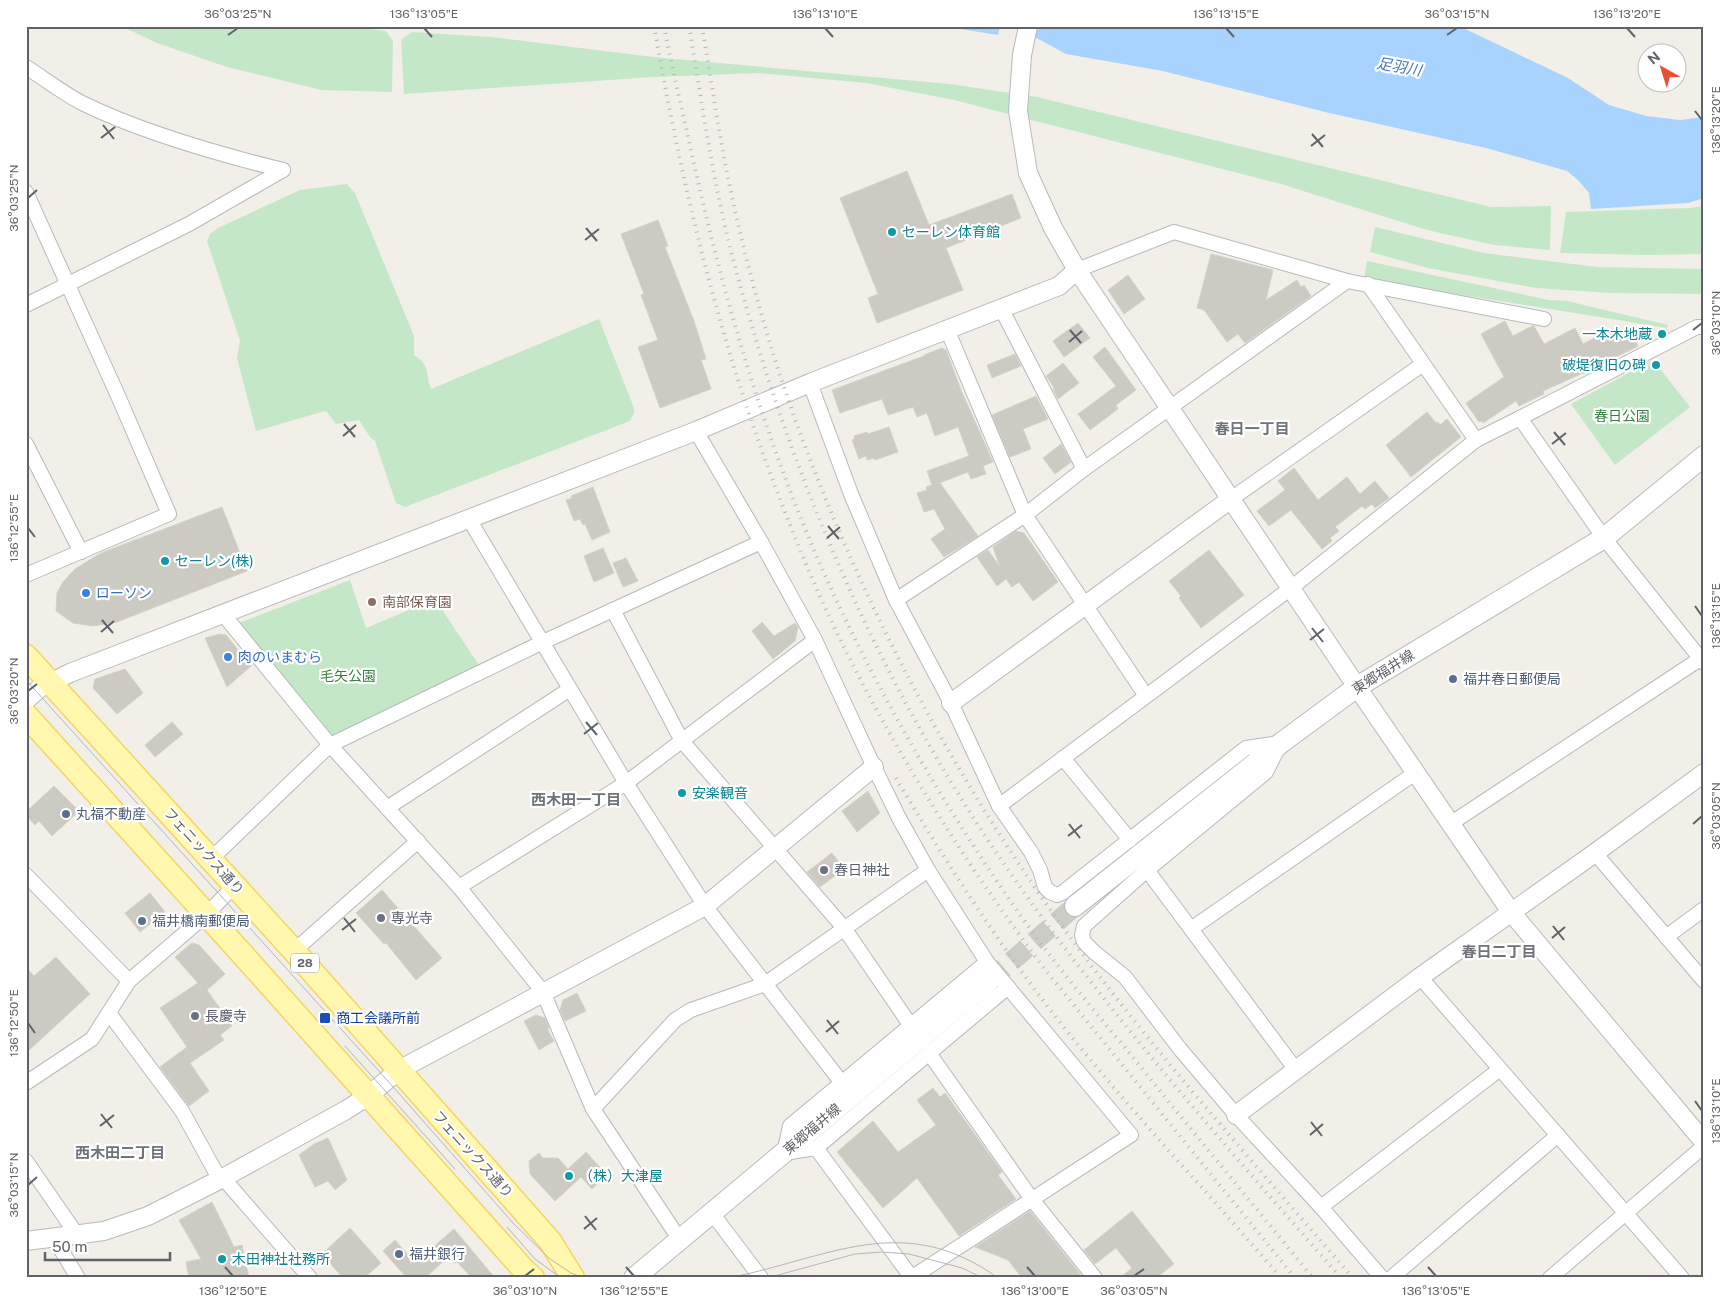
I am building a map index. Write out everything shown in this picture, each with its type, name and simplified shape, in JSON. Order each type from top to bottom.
[{"type":"main road","name":"東郷福井線","points":[[1075,906],[1280,743],[1357,688],[1604,538],[1704,456]]},
{"type":"main road","name":"フェニックス通り","points":[[26,656],[236,885],[550,1241],[573,1278]]},
{"type":"main road","points":[[26,715],[533,1278]]},
{"type":"main road","name":"東郷福井線","points":[[634,1278],[995,976]]},
{"type":"street","points":[[1028,26],[1022,55],[1018,111],[1028,173],[1053,228],[1077,270],[1357,688],[1511,912],[1704,1142]]},
{"type":"street","points":[[26,66],[83,103],[133,125],[284,170],[189,224],[26,305]]},
{"type":"street","points":[[26,192],[169,514],[26,576]]},
{"type":"street","points":[[26,700],[41,687],[70,673],[696,432],[810,383],[1059,286],[1077,270],[1174,232],[1347,281],[1544,318]]},
{"type":"street","points":[[896,600],[1025,515],[1084,469],[1347,281]]},
{"type":"street","points":[[1368,284],[1476,440]]},
{"type":"street","points":[[1000,308],[1084,469]]},
{"type":"street","points":[[947,329],[1025,515],[1146,696]]},
{"type":"street","points":[[999,806],[1290,588],[1476,440],[1701,330]]},
{"type":"street","points":[[951,703],[1231,499],[1423,364]]},
{"type":"street","points":[[810,383],[851,494],[896,600],[951,703],[999,806],[1031,852],[1040,870],[1045,887],[1053,894],[1062,893],[1246,748],[1280,743]]},
{"type":"street","points":[[1450,824],[1702,661],[1604,538],[1520,418]]},
{"type":"street","points":[[696,432],[761,542],[815,640],[899,818],[928,870],[995,976],[1131,1135],[1031,1198],[912,1278],[816,1148]]},
{"type":"street","points":[[26,444],[81,552]]},
{"type":"street","points":[[469,519],[626,783],[705,906],[842,1084]]},
{"type":"street","points":[[211,859],[330,745],[543,642],[761,542]]},
{"type":"street","points":[[613,610],[682,741],[844,928],[911,1026]]},
{"type":"street","points":[[223,614],[330,745],[459,887],[543,992],[593,1109],[680,1240]]},
{"type":"street","points":[[459,887],[626,783],[815,640]]},
{"type":"street","points":[[388,808],[570,689]]},
{"type":"street","points":[[1280,743],[1266,772],[1147,870],[1084,926],[1082,934],[1084,942],[1125,977],[1180,1049],[1236,1115],[1321,1207],[1382,1278]]},
{"type":"street","points":[[1063,758],[1130,840]]},
{"type":"street","points":[[26,1241],[104,1231],[148,1216],[222,1179],[346,1110],[368,1096],[399,1070],[705,906],[874,767]]},
{"type":"street","points":[[1236,1115],[1420,977],[1595,853],[1704,772]]},
{"type":"street","points":[[1191,929],[1415,773]]},
{"type":"street","points":[[294,950],[418,841]]},
{"type":"street","points":[[1595,853],[1704,981]]},
{"type":"street","points":[[593,1109],[675,1020],[691,1010],[765,984],[928,870]]},
{"type":"street","points":[[1147,870],[1296,1070]]},
{"type":"street","points":[[26,875],[130,981]]},
{"type":"street","points":[[26,1083],[92,1038],[130,981],[206,915],[236,885]]},
{"type":"street","points":[[1666,937],[1704,909]]},
{"type":"street","points":[[995,976],[929,1053],[816,1148],[784,1153],[790,1126],[911,1026],[995,976]]},
{"type":"street","points":[[1420,977],[1682,1278]]},
{"type":"street","points":[[108,1013],[182,1111],[222,1179],[310,1278]]},
{"type":"street","points":[[929,1053],[1031,1198],[1095,1278]]},
{"type":"street","points":[[1321,1207],[1500,1069]]},
{"type":"street","points":[[1391,1278],[1558,1135]]},
{"type":"street","points":[[1550,1278],[1704,1146]]},
{"type":"street","points":[[26,1161],[76,1235]]},
{"type":"street","points":[[712,1213],[761,1278]]},
{"type":"street","points":[[54,1238],[78,1278]]},
{"type":"green space","points":[[121,26],[315,26],[322,28],[324,26],[345,26],[386,31],[393,41],[392,92],[321,90],[227,67],[157,43]]},
{"type":"green space","points":[[412,32],[491,37],[653,57],[950,84],[1037,97],[1491,207],[1551,206],[1550,250],[1494,245],[1427,230],[1281,184],[954,100],[866,83],[758,73],[654,77],[404,94],[401,40]]},
{"type":"green space","points":[[347,184],[355,193],[414,336],[414,355],[423,362],[427,370],[431,389],[599,319],[634,408],[630,421],[405,507],[396,503],[375,441],[370,437],[359,420],[336,424],[325,411],[256,431],[237,358],[240,341],[207,241],[210,234],[218,228],[300,190]]},
{"type":"green space","points":[[1704,206],[1704,254],[1560,253],[1566,212]]},
{"type":"green space","points":[[1375,227],[1484,253],[1597,267],[1704,269],[1704,294],[1610,293],[1536,288],[1428,268],[1370,252]]},
{"type":"green space","points":[[1367,261],[1549,300],[1567,301],[1668,325],[1667,328],[1364,279]]},
{"type":"green space","name":"春日公園","points":[[1653,360],[1690,407],[1615,465],[1571,404]]},
{"type":"green space","name":"毛矢公園","points":[[350,580],[366,628],[435,599],[483,671],[334,738],[239,623]]},
{"type":"water","points":[[941,26],[1000,26],[998,35]]},
{"type":"water","name":"足羽川","points":[[1033,26],[1459,26],[1568,78],[1609,105],[1646,116],[1680,120],[1704,117],[1704,198],[1688,203],[1591,209],[1589,193],[1567,171],[1486,148],[1325,112],[1163,71],[1066,54],[1031,35]]},
{"type":"building","name":"セーレン体育館","points":[[907,171],[929,225],[1012,194],[1021,218],[946,248],[963,290],[877,323],[868,298],[878,294],[840,198]]},
{"type":"building","points":[[658,220],[668,246],[665,247],[694,321],[706,359],[701,360],[711,389],[660,408],[638,347],[658,340],[641,295],[644,294],[621,234]]},
{"type":"building","points":[[1211,254],[1273,270],[1266,300],[1297,280],[1301,287],[1304,285],[1311,296],[1245,343],[1238,334],[1227,342],[1204,310],[1197,308]]},
{"type":"building","points":[[1128,275],[1145,299],[1124,314],[1108,290]]},
{"type":"building","points":[[1505,321],[1513,336],[1534,326],[1544,344],[1575,328],[1583,344],[1616,327],[1618,332],[1628,327],[1638,346],[1583,374],[1543,391],[1544,394],[1519,406],[1516,401],[1483,423],[1482,421],[1479,422],[1466,403],[1504,377],[1481,334]]},
{"type":"building","points":[[1078,323],[1090,338],[1064,357],[1053,341]]},
{"type":"building","points":[[1105,347],[1136,390],[1116,405],[1118,409],[1090,430],[1078,414],[1116,386],[1093,357]]},
{"type":"building","points":[[942,348],[946,350],[961,390],[993,462],[983,466],[986,474],[971,479],[968,472],[937,484],[940,483],[978,536],[944,557],[931,539],[945,529],[934,509],[924,512],[917,493],[927,490],[926,487],[932,485],[927,471],[969,456],[958,427],[935,436],[927,413],[917,417],[913,407],[888,415],[882,399],[840,413],[832,390]]},
{"type":"building","points":[[1015,354],[1021,366],[992,378],[987,365]]},
{"type":"building","points":[[1063,363],[1079,383],[1058,399],[1053,389],[1055,389],[1046,376]]},
{"type":"building","points":[[1036,396],[1048,419],[1023,429],[1031,449],[1010,457],[992,415]]},
{"type":"building","points":[[1427,412],[1440,425],[1447,419],[1461,437],[1411,477],[1386,445]]},
{"type":"building","points":[[889,427],[898,452],[875,460],[874,458],[867,460],[866,456],[859,459],[852,440],[855,439],[854,436],[867,432],[868,434]]},
{"type":"building","points":[[1061,444],[1071,462],[1055,474],[1043,458]]},
{"type":"building","points":[[1294,468],[1318,500],[1347,477],[1360,494],[1375,481],[1389,498],[1375,508],[1372,504],[1365,509],[1362,506],[1335,527],[1339,531],[1330,538],[1332,541],[1322,549],[1291,510],[1269,526],[1257,511],[1285,490],[1278,481]]},
{"type":"building","points":[[593,487],[610,532],[592,540],[585,524],[583,525],[580,519],[574,521],[566,500]]},
{"type":"building","name":"セーレン(株)","points":[[222,507],[247,571],[117,622],[93,626],[73,623],[56,611],[57,593],[63,582],[75,569],[101,553]]},
{"type":"building","points":[[1016,531],[1024,533],[1058,582],[1033,601],[1019,582],[1012,587],[1006,579],[997,586],[977,557],[988,550],[1000,567],[993,547]]},
{"type":"building","points":[[603,548],[614,573],[594,582],[584,556]]},
{"type":"building","points":[[1209,550],[1244,595],[1201,628],[1169,581]]},
{"type":"building","points":[[626,558],[638,581],[623,587],[613,563]]},
{"type":"building","points":[[762,622],[774,636],[795,623],[798,627],[795,641],[773,659],[752,631]]},
{"type":"building","points":[[220,634],[226,635],[251,666],[227,687],[205,638]]},
{"type":"building","points":[[125,669],[143,693],[117,714],[93,688],[95,679]]},
{"type":"building","points":[[172,722],[183,734],[155,757],[145,745]]},
{"type":"building","points":[[54,786],[79,811],[52,836],[39,821],[35,825],[26,815],[26,812]]},
{"type":"building","points":[[868,791],[880,813],[857,832],[842,811]]},
{"type":"building","points":[[832,853],[844,869],[820,887],[807,872]]},
{"type":"building","points":[[382,890],[442,958],[416,980],[386,943],[384,944],[356,913]]},
{"type":"building","points":[[150,893],[165,912],[140,932],[125,913]]},
{"type":"building","points":[[192,943],[199,945],[225,974],[207,990],[232,1026],[220,1035],[224,1040],[190,1063],[209,1091],[189,1106],[160,1067],[187,1047],[160,1008],[198,983],[175,957]]},
{"type":"building","points":[[56,957],[90,994],[26,1053],[26,967],[34,976]]},
{"type":"building","points":[[577,993],[586,1011],[565,1021],[560,1010],[563,1000]]},
{"type":"building","points":[[536,1015],[545,1018],[549,1028],[547,1029],[554,1041],[539,1050],[524,1021]]},
{"type":"building","points":[[933,1088],[940,1097],[945,1093],[1002,1172],[998,1175],[1016,1199],[959,1236],[917,1178],[883,1208],[837,1152],[873,1121],[898,1152],[936,1125],[917,1100]]},
{"type":"building","points":[[328,1138],[347,1180],[335,1190],[328,1181],[315,1187],[299,1155],[314,1144]]},
{"type":"building","name":"（株）大津屋","points":[[586,1152],[607,1175],[592,1189],[581,1177],[555,1201],[530,1174],[529,1161],[539,1153],[543,1158],[558,1158],[568,1169]]},
{"type":"building","points":[[212,1202],[234,1247],[242,1245],[249,1278],[189,1278],[186,1262],[201,1259],[179,1220]]},
{"type":"building","points":[[1030,1211],[1081,1275],[1077,1278],[1022,1278],[1008,1260],[975,1247]]},
{"type":"building","points":[[1132,1211],[1174,1264],[1156,1278],[1120,1278],[1132,1268],[1116,1248],[1095,1264],[1084,1250]]},
{"type":"building","points":[[350,1228],[381,1263],[364,1278],[343,1278],[322,1254]]},
{"type":"building","points":[[454,1229],[495,1278],[472,1278],[457,1262],[454,1263],[448,1257],[425,1278],[407,1278],[383,1251],[395,1240],[415,1263]]},
{"type":"tunnel","points":[[989,981],[1075,906]]},
{"type":"tram line","points":[[26,680],[387,1080],[513,1223],[550,1259],[571,1273],[583,1278]]},
{"type":"tram line","points":[[345,1046],[455,1169]]},
{"type":"tram line","points":[[507,1227],[535,1259],[561,1278]]},
{"type":"tram line","points":[[728,1278],[832,1251],[864,1245],[897,1243],[930,1246],[963,1257],[998,1278]]},
{"type":"tram line","points":[[767,1278],[855,1254],[882,1252],[909,1254],[962,1268],[983,1278]]},
{"type":"railway","points":[[654,26],[679,153],[708,278],[745,401],[800,549],[828,614],[857,672],[906,762],[932,805],[1017,931],[1047,972],[1295,1278]]},
{"type":"railway","points":[[664,26],[701,193],[732,315],[750,376],[791,494],[815,553],[877,682],[916,753],[958,822],[1035,936],[1313,1278]]},
{"type":"railway","points":[[689,26],[722,213],[749,315],[772,391],[828,541],[896,685],[935,755],[976,822],[1060,941],[1150,1056],[1341,1278]]},
{"type":"railway","points":[[702,26],[723,150],[740,232],[756,295],[784,388],[823,492],[854,564],[887,635],[923,705],[1003,839],[1047,905],[1093,968],[1188,1086],[1353,1278]]},
{"type":"railway","points":[[896,778],[963,887],[1011,957],[1062,1025],[1136,1114],[1281,1278]]},
{"type":"place","name":"セーレン体育館","points":[[892,232]]},
{"type":"place","name":"一本木地蔵","points":[[1662,334]]},
{"type":"place","name":"破堤復旧の碑","points":[[1656,365]]},
{"type":"place","name":"セーレン(株)","points":[[165,561]]},
{"type":"place","name":"ローソン","points":[[86,593]]},
{"type":"place","name":"南部保育園","points":[[372,602]]},
{"type":"place","name":"肉のいまむら","points":[[228,657]]},
{"type":"place","name":"福井春日郵便局","points":[[1453,679]]},
{"type":"place","name":"安楽観音","points":[[682,793]]},
{"type":"place","name":"丸福不動産","points":[[66,814]]},
{"type":"place","name":"春日神社","points":[[824,870]]},
{"type":"place","name":"専光寺","points":[[381,918]]},
{"type":"place","name":"福井橋南郵便局","points":[[142,921]]},
{"type":"place","name":"長慶寺","points":[[195,1016]]},
{"type":"place","name":"商工会議所前","points":[[325,1018]]},
{"type":"place","name":"（株）大津屋","points":[[569,1176]]},
{"type":"place","name":"福井銀行","points":[[399,1254]]},
{"type":"place","name":"木田神社社務所","points":[[222,1259]]},
{"type":"district","name":"春日一丁目","points":[[1252,429]]},
{"type":"district","name":"西木田一丁目","points":[[576,800]]},
{"type":"district","name":"春日二丁目","points":[[1499,952]]},
{"type":"district","name":"西木田二丁目","points":[[120,1153]]}]
